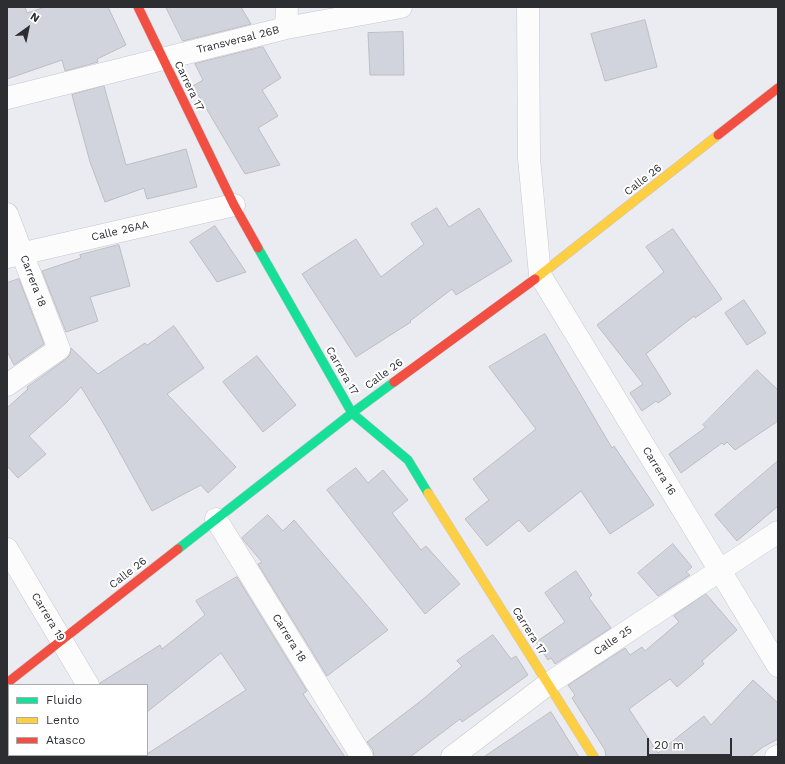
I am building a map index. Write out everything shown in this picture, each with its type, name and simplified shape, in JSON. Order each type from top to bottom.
[{"type":"main road","name":"Carrera 17","points":[[138,7],[234,205],[352,413],[408,460],[594,757]]},
{"type":"main road","name":"Calle 26","points":[[7,683],[352,413],[540,276],[778,88]]},
{"type":"street","name":"Transversal 26B","points":[[7,98],[163,59],[287,18],[401,7]]},
{"type":"street","points":[[528,7],[529,158],[540,276]]},
{"type":"street","name":"Calle 26AA","points":[[14,255],[234,205]]},
{"type":"street","name":"Carrera 18","points":[[7,214],[14,255],[59,349],[7,385]]},
{"type":"street","name":"Carrera 16","points":[[540,276],[778,666]]},
{"type":"street","name":"Carrera 18","points":[[216,519],[362,757]]},
{"type":"street","name":"Calle 25","points":[[452,757],[548,684],[778,532]]},
{"type":"street","name":"Carrera 19","points":[[7,549],[87,684]]},
{"type":"building","points":[[7,7],[25,7],[27,13],[45,7],[108,7],[126,45],[97,59],[98,62],[65,71],[62,60],[7,79]]},
{"type":"building","points":[[166,7],[241,7],[251,24],[183,41]]},
{"type":"building","points":[[645,20],[657,67],[605,81],[591,34]]},
{"type":"building","points":[[403,32],[404,75],[370,75],[368,33]]},
{"type":"building","points":[[263,47],[281,78],[262,90],[278,116],[258,128],[280,165],[245,174],[193,86],[203,80],[195,64]]},
{"type":"building","points":[[104,86],[126,165],[186,149],[197,187],[147,199],[144,188],[105,202],[90,162],[72,95]]},
{"type":"building","points":[[437,208],[449,227],[479,208],[512,261],[456,295],[452,289],[410,321],[411,322],[356,357],[302,274],[356,239],[381,277],[424,244],[411,224]]},
{"type":"building","points":[[215,226],[246,272],[217,282],[190,242]]},
{"type":"building","points":[[673,229],[722,299],[695,318],[694,316],[646,354],[671,394],[658,403],[656,401],[642,411],[630,393],[643,384],[597,325],[664,272],[646,247]]},
{"type":"building","points":[[119,245],[130,286],[90,297],[98,321],[66,332],[42,271],[81,258],[80,255]]},
{"type":"building","points":[[19,279],[44,344],[14,365],[7,351],[7,283]]},
{"type":"building","points":[[744,300],[766,333],[747,345],[725,313]]},
{"type":"building","points":[[174,326],[204,368],[167,394],[236,467],[208,493],[201,485],[152,511],[105,426],[81,387],[67,402],[29,436],[46,454],[18,478],[7,466],[7,408],[28,389],[27,387],[66,359],[70,355],[71,348],[98,374],[145,343],[147,345]]},
{"type":"building","points":[[545,334],[612,448],[614,446],[654,505],[610,534],[581,491],[529,532],[519,520],[487,546],[465,519],[489,500],[473,479],[536,429],[489,367]]},
{"type":"building","points":[[257,356],[296,405],[263,432],[223,382]]},
{"type":"building","points":[[757,370],[778,390],[778,421],[735,450],[727,442],[724,445],[722,443],[681,473],[669,454],[706,427],[703,425]]},
{"type":"building","points":[[778,461],[778,506],[737,541],[715,515]]},
{"type":"building","points":[[356,468],[368,483],[383,470],[408,500],[392,513],[421,550],[426,546],[460,584],[425,614],[327,490]]},
{"type":"building","points":[[268,515],[283,531],[294,520],[388,630],[327,676],[258,564],[262,562],[242,538]]},
{"type":"building","points":[[673,544],[692,567],[686,572],[690,575],[658,596],[638,573]]},
{"type":"building","points":[[576,571],[592,595],[589,598],[611,628],[555,664],[551,658],[548,660],[536,642],[565,622],[545,593]]},
{"type":"building","points":[[237,577],[307,691],[303,694],[345,757],[143,757],[148,756],[148,753],[246,690],[221,653],[148,711],[148,684],[100,684],[160,645],[162,649],[205,615],[196,601]]},
{"type":"building","points":[[706,594],[737,630],[702,661],[704,664],[677,687],[670,679],[629,709],[658,753],[704,716],[711,725],[753,680],[778,703],[778,739],[763,747],[750,757],[606,757],[605,750],[572,698],[575,695],[568,685],[625,648],[630,655],[642,647],[645,651],[679,622],[674,616]]},
{"type":"building","points":[[493,635],[511,659],[516,656],[528,675],[462,722],[460,719],[410,757],[374,757],[373,750],[367,742],[422,700],[462,666],[457,661]]},
{"type":"building","points":[[551,712],[579,757],[484,757]]},
{"type":"traffic: fast","points":[[258,248],[352,413],[408,460],[428,493]]},
{"type":"traffic: fast","points":[[178,549],[394,382]]},
{"type":"traffic: slow","points":[[535,279],[718,135]]},
{"type":"traffic: slow","points":[[428,493],[594,757]]},
{"type":"traffic: jam","points":[[138,7],[234,205],[258,248]]},
{"type":"traffic: jam","points":[[718,135],[778,88]]},
{"type":"traffic: jam","points":[[394,382],[535,279]]},
{"type":"traffic: jam","points":[[7,683],[178,549]]}]
